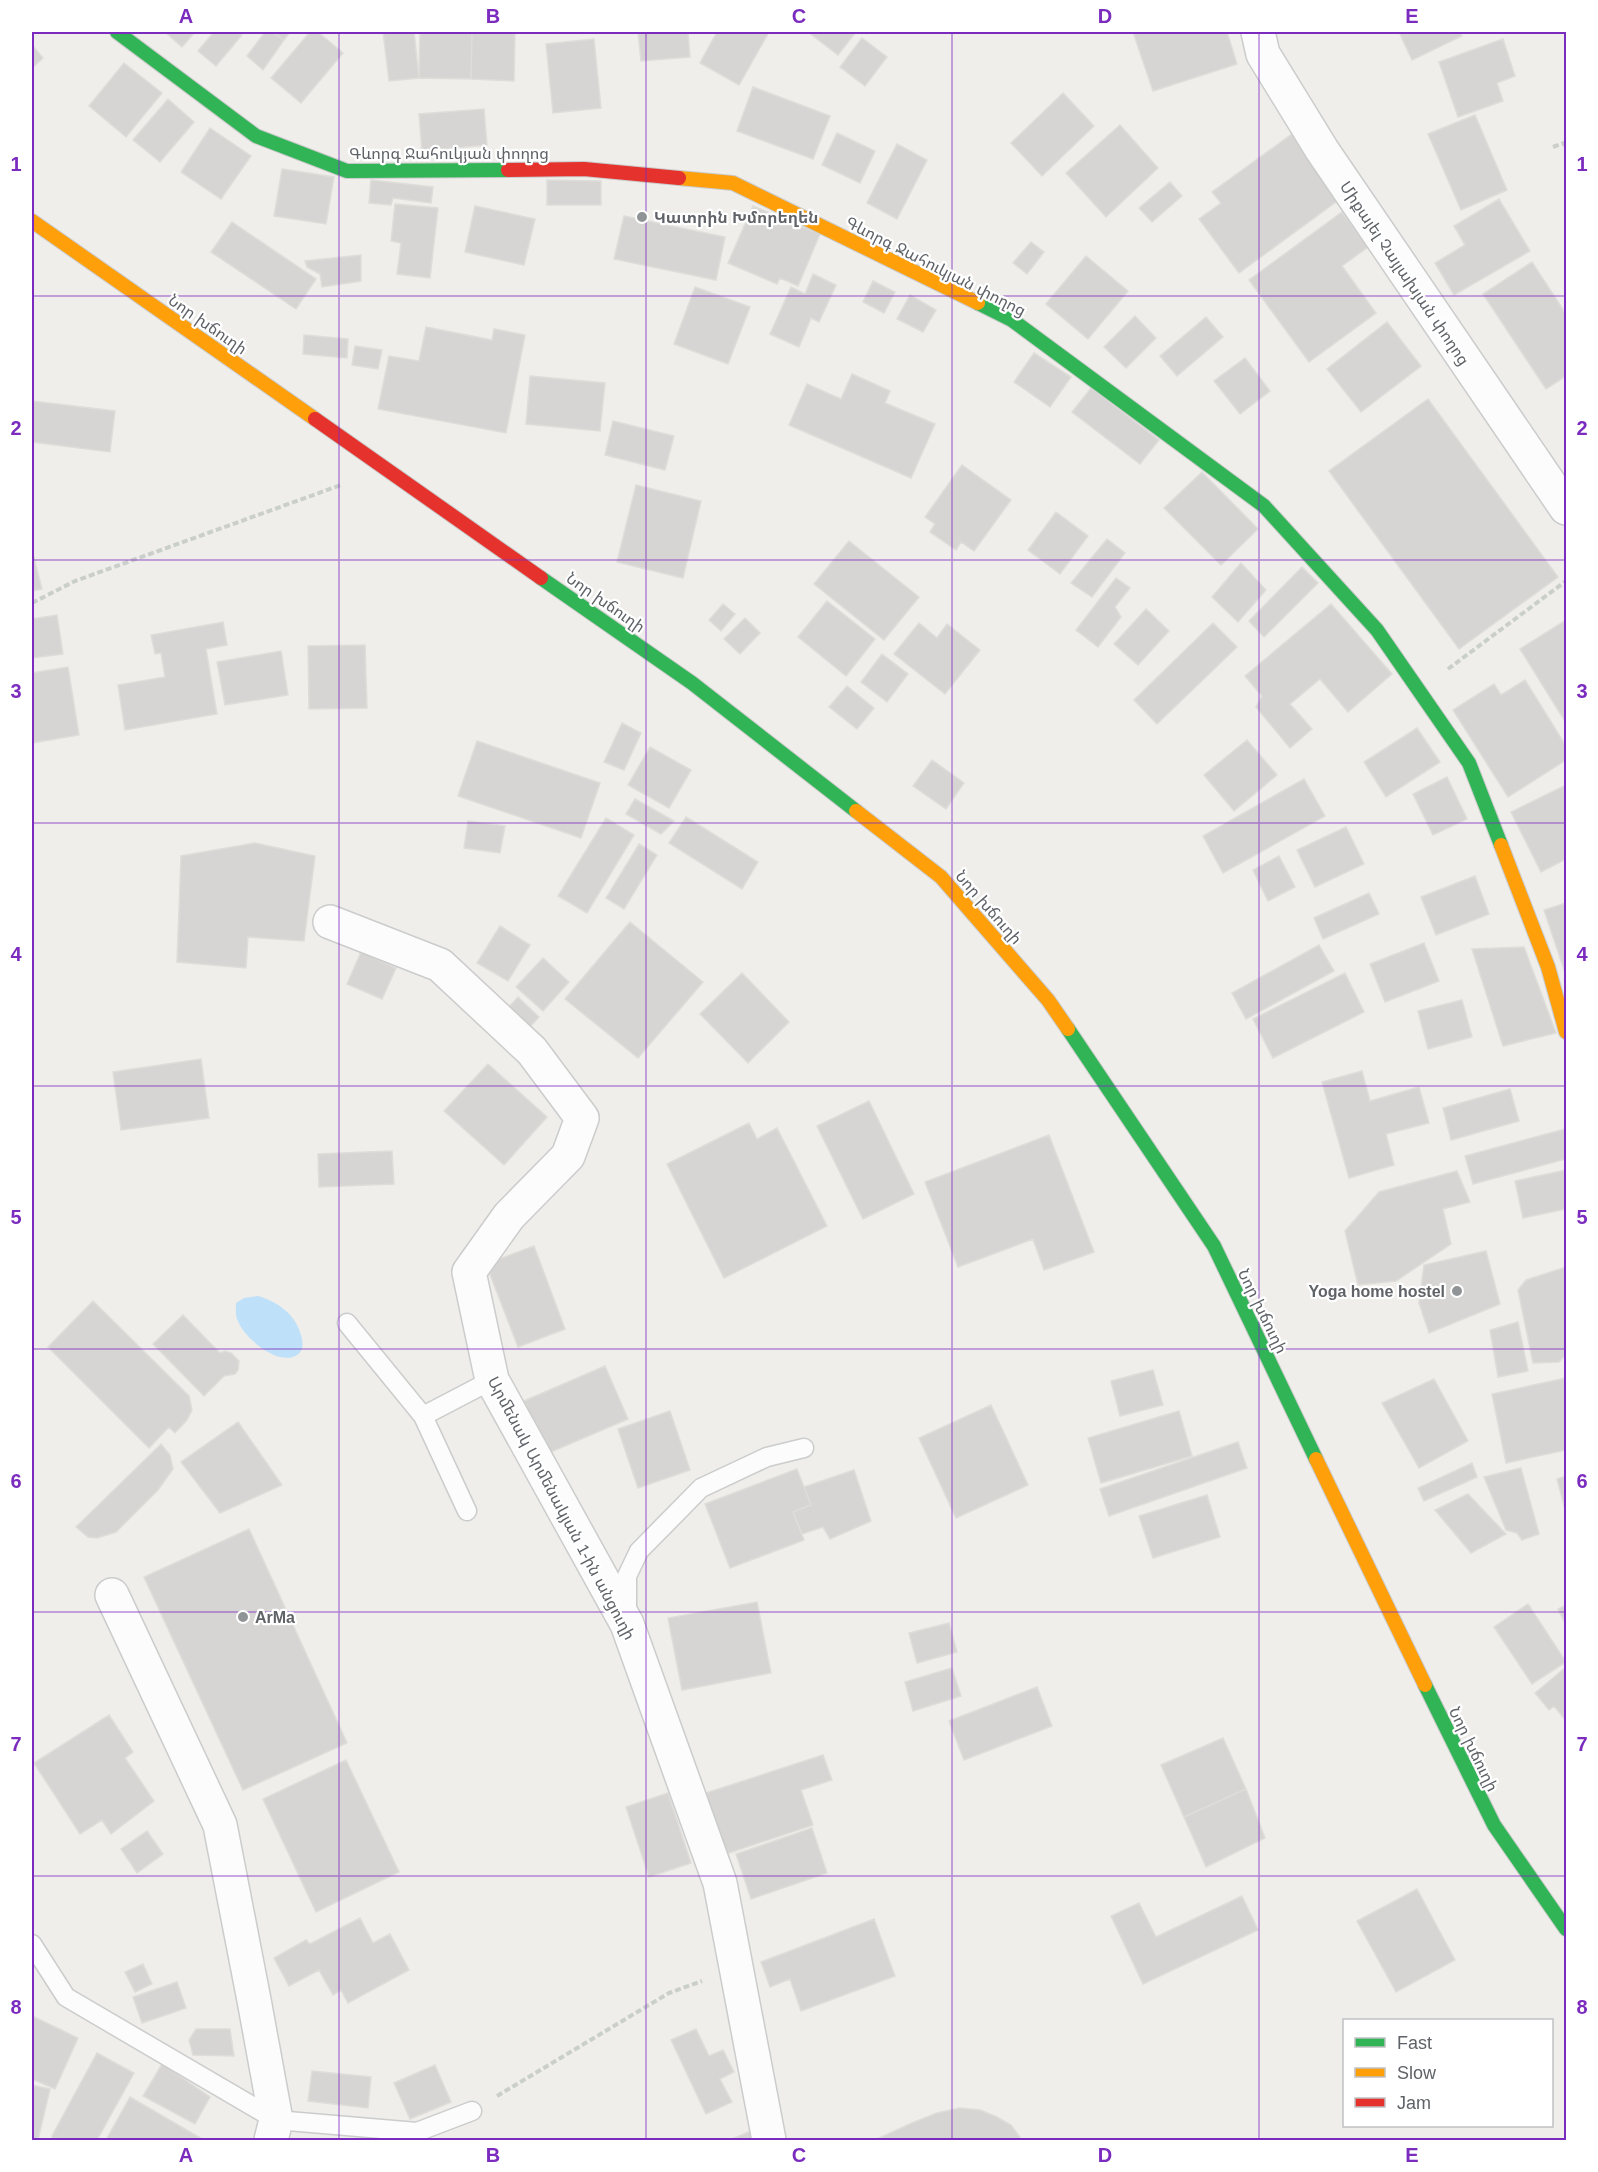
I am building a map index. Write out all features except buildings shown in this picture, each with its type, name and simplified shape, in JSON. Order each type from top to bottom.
[{"type":"main road","name":"Գևորգ Ջահուկյան փողոց","points":[[117,32],[256,136],[347,171],[584,169],[733,183],[1012,320],[1264,506],[1377,630],[1469,763],[1548,967],[1566,1032]]},
{"type":"main road","name":"Նոր խճուղի","points":[[32,220],[692,683],[940,877],[1048,1000],[1214,1246],[1412,1660],[1494,1825],[1566,1929]]},
{"type":"street","name":"Միքայել Չայլախյան փողոց","points":[[1258,32],[1263,54],[1322,150],[1566,508]]},
{"type":"street","name":"Արմենակ Արմենակյան 1-ին անցուղի","points":[[330,922],[440,965],[532,1051],[582,1118],[568,1156],[509,1216],[469,1272],[492,1380],[627,1624],[720,1883],[769,2140]]},
{"type":"street","points":[[112,1596],[220,1825],[255,2000],[273,2130]]},
{"type":"lane","points":[[347,1323],[423,1416],[467,1511]]},
{"type":"lane","points":[[423,1416],[492,1380]]},
{"type":"lane","points":[[627,1624],[627,1576],[639,1551],[678,1510],[701,1488],[767,1457],[804,1448]]},
{"type":"lane","points":[[32,1944],[66,1997],[273,2130],[417,2133],[472,2111]]},
{"type":"path","points":[[1553,147],[1564,142],[1566,148]]},
{"type":"path","points":[[32,603],[75,581],[387,469]]},
{"type":"path","points":[[1418,691],[1566,581]]},
{"type":"path","points":[[472,2111],[669,1994],[736,1968]]},
{"type":"water","points":[[258,1296],[280,1306],[296,1323],[302,1339],[301,1350],[297,1355],[290,1358],[272,1354],[263,1349],[242,1328],[236,1317],[236,1303],[244,1298]]},
{"type":"traffic: fast","points":[[117,32],[256,136],[347,171],[508,170]]},
{"type":"traffic: fast","points":[[978,303],[1012,320],[1264,506],[1377,630],[1469,763],[1501,845]]},
{"type":"traffic: fast","points":[[541,578],[692,683],[856,811]]},
{"type":"traffic: fast","points":[[1068,1029],[1214,1246],[1316,1459]]},
{"type":"traffic: fast","points":[[1425,1685],[1494,1825],[1566,1929]]},
{"type":"traffic: slow","points":[[679,178],[733,183],[978,303]]},
{"type":"traffic: slow","points":[[32,221],[315,419]]},
{"type":"traffic: slow","points":[[856,811],[941,877],[1048,1000],[1068,1029]]},
{"type":"traffic: slow","points":[[1501,845],[1548,967],[1566,1032]]},
{"type":"traffic: slow","points":[[1316,1459],[1425,1685]]},
{"type":"traffic: jam","points":[[508,170],[584,169],[679,178]]},
{"type":"traffic: jam","points":[[315,419],[541,578]]},
{"type":"place","name":"Կատրին Խմորեղեն","points":[[642,217]]},
{"type":"place","name":"Yoga home hostel","points":[[1457,1291]]},
{"type":"place","name":"ArMa","points":[[243,1617]]}]
